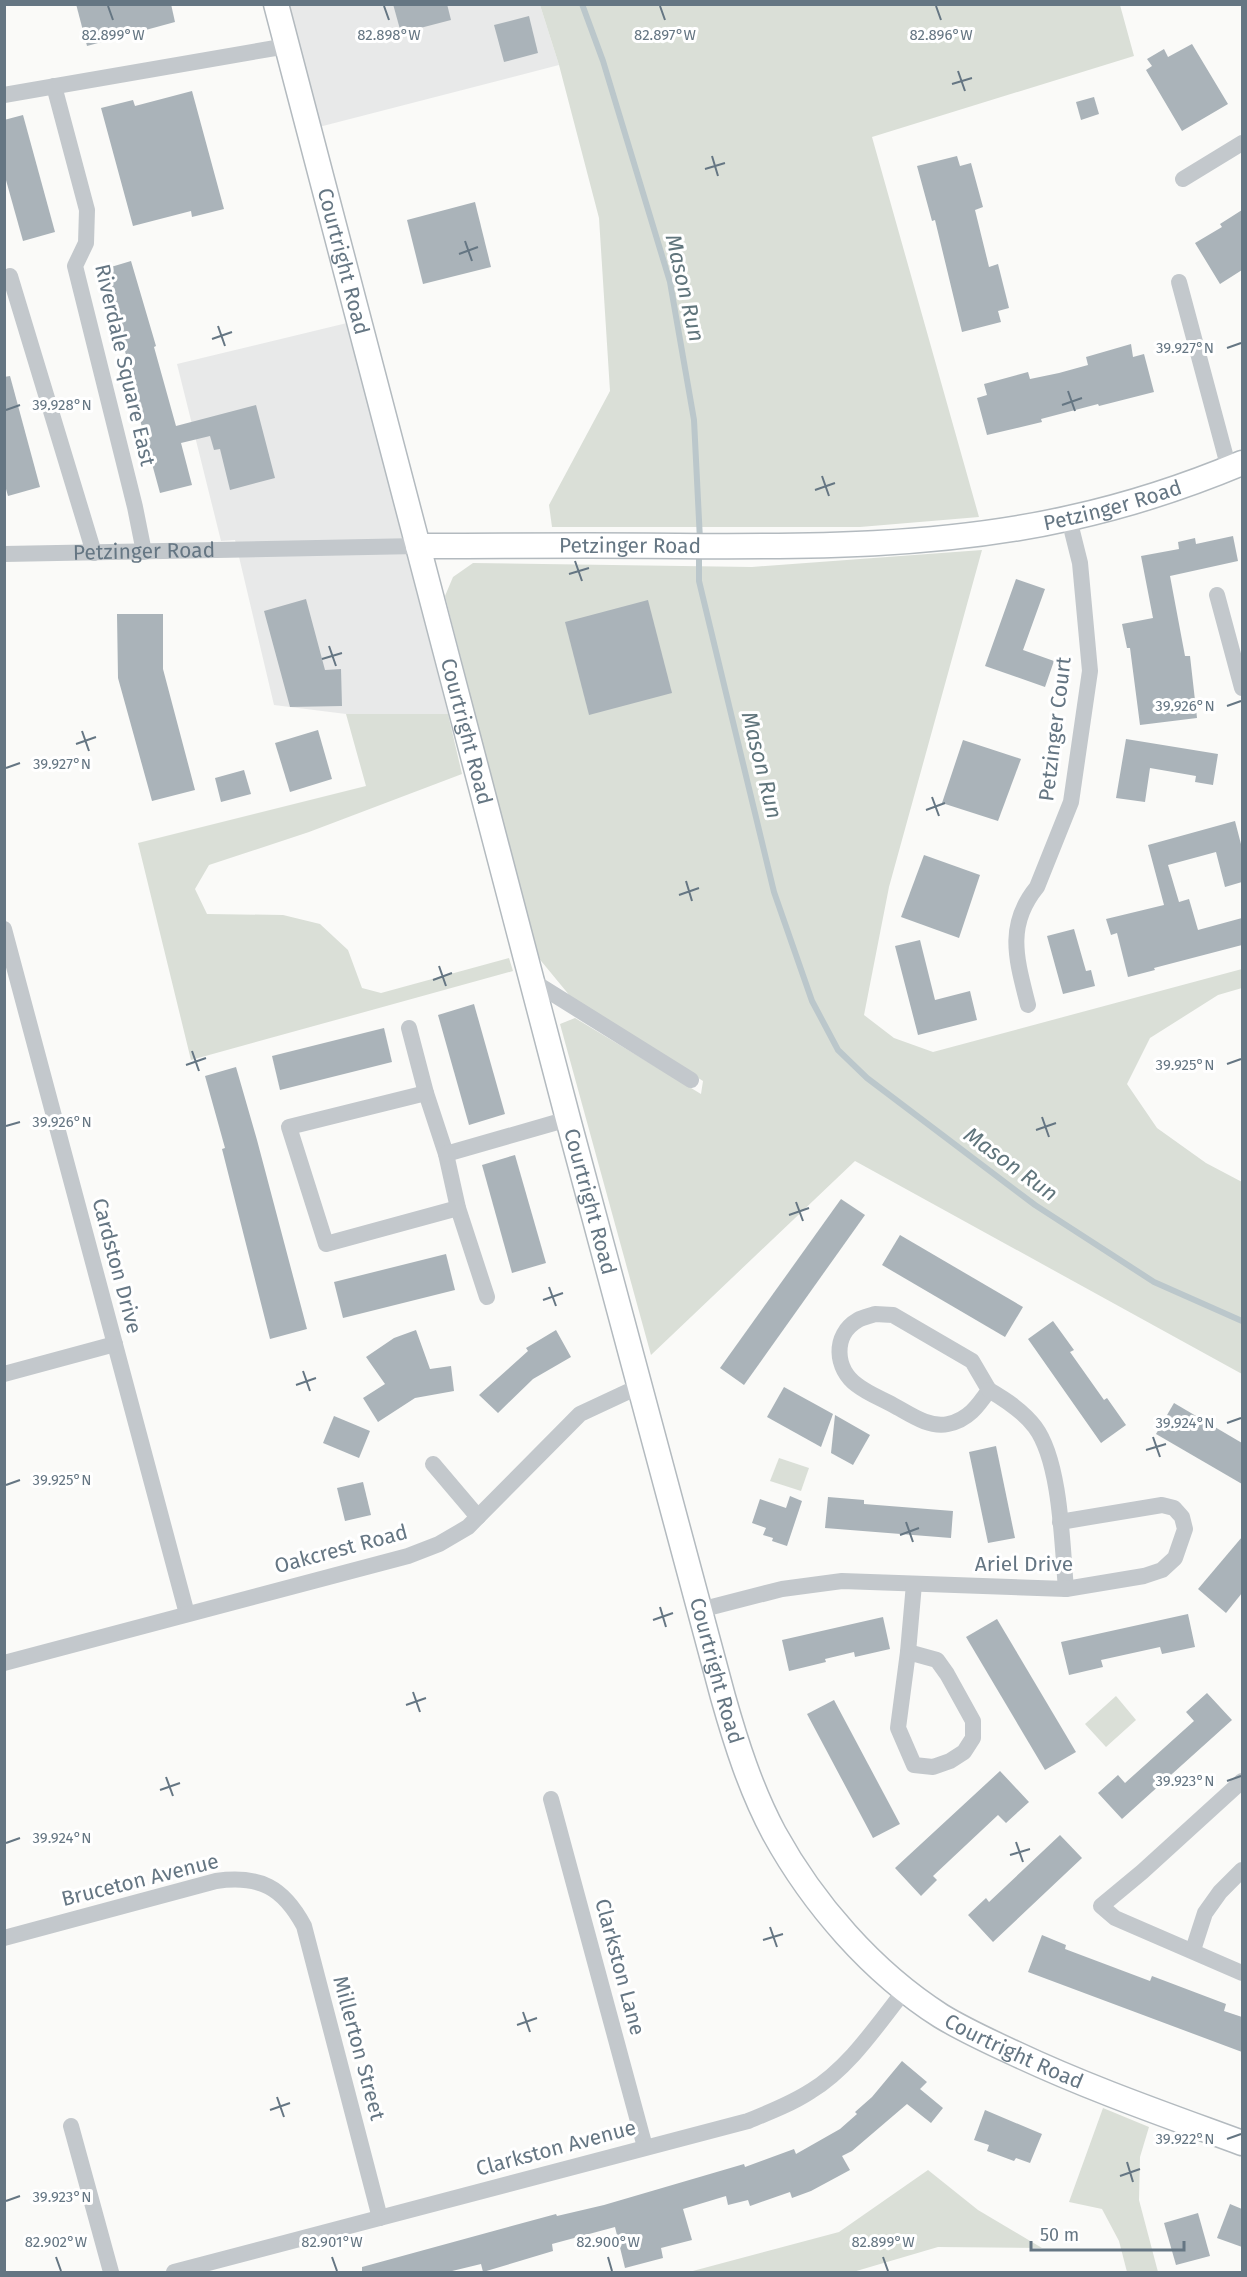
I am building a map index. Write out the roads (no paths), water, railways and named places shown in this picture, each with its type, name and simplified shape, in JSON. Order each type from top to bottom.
[{"type":"street","name":"Courtright Road","points":[[276,4],[534,982],[568,1119],[733,1733],[744,1766],[774,1833],[813,1893],[836,1922],[881,1969],[905,1990],[942,2016],[1067,2079],[1242,2143]]},
{"type":"street","points":[[4,95],[287,46]]},
{"type":"street","name":"Riverdale Square East","points":[[54,86],[87,210],[86,243],[75,266],[135,507],[144,552]]},
{"type":"street","points":[[1183,178],[1242,143]]},
{"type":"street","points":[[10,276],[94,553]]},
{"type":"street","points":[[1179,282],[1236,466]]},
{"type":"street","name":"Petzinger Road","points":[[4,554],[418,546],[866,544],[995,531],[1070,519],[1158,495],[1236,466]]},
{"type":"street","name":"Petzinger Court","points":[[1028,1005],[1017,962],[1016,928],[1029,898],[1037,887],[1071,802],[1090,671],[1080,563],[1070,519]]},
{"type":"street","points":[[1217,596],[1242,688]]},
{"type":"street","name":"Cardston Drive","points":[[4,929],[187,1614]]},
{"type":"street","points":[[534,982],[691,1080]]},
{"type":"street","points":[[409,1028],[426,1093],[446,1154],[458,1208],[487,1297]]},
{"type":"street","points":[[426,1093],[289,1127],[326,1244],[458,1208]]},
{"type":"street","points":[[446,1154],[568,1119]]},
{"type":"street","points":[[988,1390],[978,1406],[965,1419],[947,1425],[928,1424],[857,1385],[843,1371],[838,1352],[844,1333],[858,1320],[866,1317],[875,1314],[893,1315],[972,1361],[988,1390],[1010,1402],[1036,1428],[1051,1461],[1060,1522],[1066,1589]]},
{"type":"street","points":[[4,1374],[115,1344]]},
{"type":"street","name":"Oakcrest Road","points":[[4,1663],[408,1556],[439,1544],[468,1527],[580,1414],[640,1386]]},
{"type":"street","points":[[433,1464],[478,1517]]},
{"type":"street","name":"Ariel Drive","points":[[700,1610],[782,1589],[843,1581],[1066,1589],[1144,1576],[1162,1570],[1175,1558],[1185,1529],[1182,1517],[1174,1508],[1162,1505],[1060,1522]]},
{"type":"street","points":[[908,1652],[937,1660],[973,1721],[973,1738],[964,1752],[950,1761],[933,1767],[914,1765],[898,1728],[914,1584]]},
{"type":"street","points":[[1242,1781],[1101,1906],[1115,1918],[1242,1973]]},
{"type":"street","name":"Clarkston Lane","points":[[551,1799],[645,2147]]},
{"type":"street","points":[[1193,1950],[1205,1912],[1220,1892],[1242,1870]]},
{"type":"street","name":"Bruceton Avenue","points":[[4,1938],[216,1881],[251,1880],[268,1885],[283,1896]]},
{"type":"street","name":"Millerton Street","points":[[283,1896],[295,1908],[304,1926],[380,2218]]},
{"type":"street","name":"Clarkston Avenue","points":[[174,2272],[748,2121],[780,2108],[812,2091],[840,2068],[905,1990]]},
{"type":"street","points":[[71,2126],[111,2272]]},
{"type":"waterway","name":"Mason Run","points":[[582,4],[603,61],[670,282],[694,420],[700,540]]},
{"type":"waterway","name":"Mason Run","points":[[699,550],[699,581],[774,892],[812,1001],[838,1050],[867,1078],[1035,1205],[1154,1282],[1242,1321]]}]
